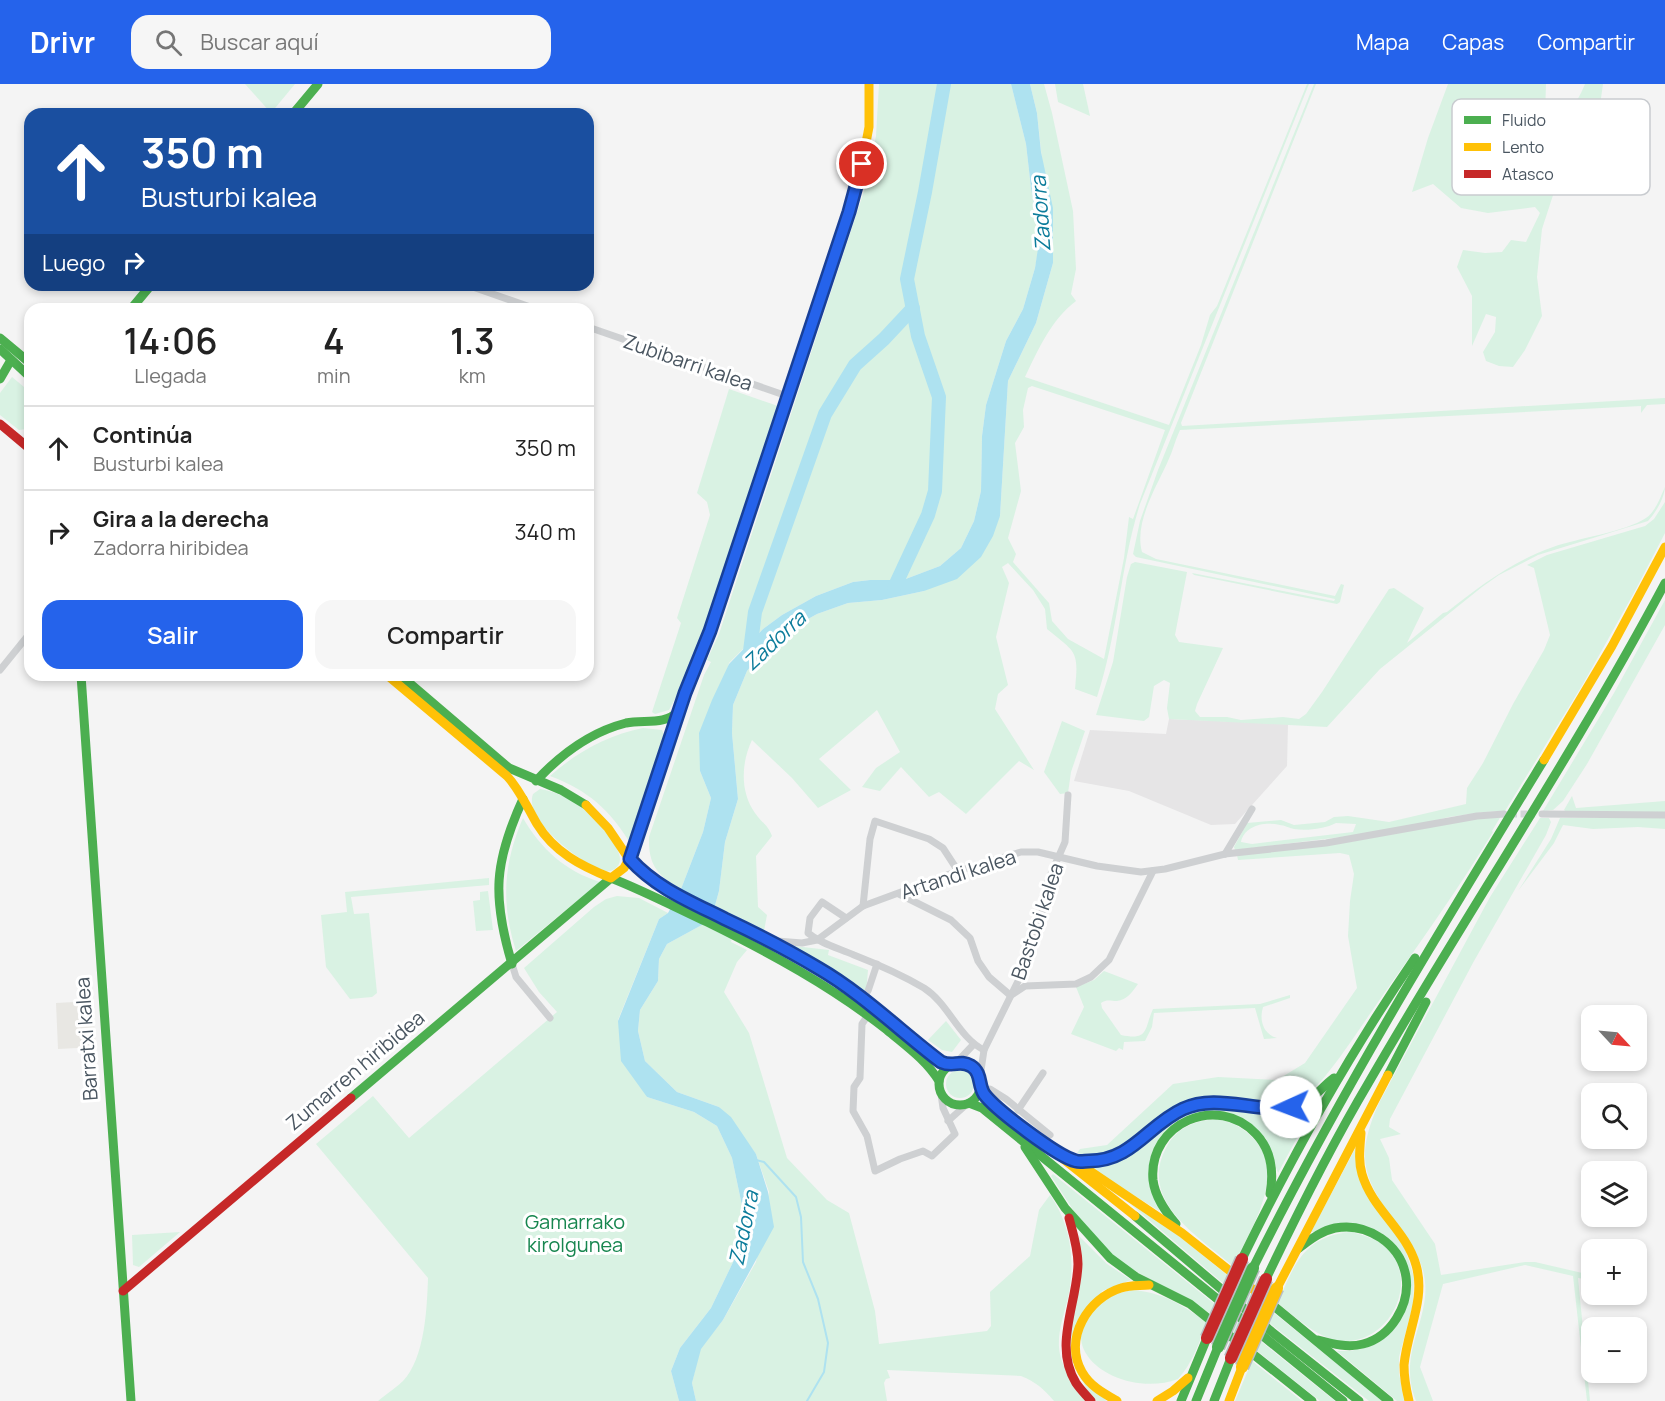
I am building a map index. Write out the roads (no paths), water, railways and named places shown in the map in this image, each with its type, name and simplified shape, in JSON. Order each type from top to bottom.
[{"type":"main road","points":[[298,108],[318,84]]},
{"type":"main road","points":[[630,859],[679,711],[706,641],[859,179],[868,127],[869,84]]},
{"type":"main road","points":[[136,303],[146,291]]},
{"type":"main road","points":[[0,338],[24,358]]},
{"type":"main road","points":[[0,349],[24,371]]},
{"type":"main road","points":[[0,379],[12,360]]},
{"type":"main road","points":[[0,424],[24,442]]},
{"type":"main road","points":[[1196,1401],[1253,1268],[1316,1143],[1436,935],[1576,710],[1640,598],[1665,547]]},
{"type":"main road","points":[[1214,1401],[1266,1279],[1301,1206],[1378,1065],[1592,715],[1665,583]]},
{"type":"main road","name":"Barratxi kalea","points":[[81,681],[130,1401]]},
{"type":"main road","points":[[394,681],[507,776],[524,799],[538,827],[559,849],[579,864],[671,899],[752,938],[813,977],[926,1063],[939,1081],[941,1094],[952,1104],[968,1104],[982,1108],[1342,1401]]},
{"type":"main road","points":[[407,681],[509,768],[522,776],[570,794],[587,805],[609,827],[630,859],[671,899]]},
{"type":"main road","points":[[512,964],[500,924],[497,887],[502,853],[524,799],[536,781],[555,762],[587,740],[625,723],[673,718],[679,711]]},
{"type":"main road","points":[[657,720],[669,729],[672,735]]},
{"type":"main road","name":"Zumarren hiribidea","points":[[123,1291],[512,964],[529,947],[624,868],[630,859]]},
{"type":"main road","points":[[1229,1401],[1294,1252],[1475,908]]},
{"type":"main road","points":[[1181,1401],[1242,1258],[1269,1202],[1341,1071],[1391,991],[1420,950],[1436,935]]},
{"type":"main road","points":[[752,938],[771,941],[821,969],[924,1049],[952,1064],[971,1066],[989,1100],[1155,1232],[1272,1332],[1359,1401]]},
{"type":"main road","points":[[939,1081],[944,1070],[952,1064]]},
{"type":"main road","points":[[1076,1161],[1100,1161],[1121,1154],[1173,1114],[1198,1103],[1227,1103],[1264,1109],[1291,1107],[1312,1098],[1341,1071]]},
{"type":"main road","points":[[968,1104],[976,1097],[981,1086]]},
{"type":"main road","points":[[1182,1233],[1160,1203],[1153,1181],[1153,1169],[1156,1156],[1167,1136],[1186,1120],[1200,1115],[1212,1113],[1234,1118],[1254,1131],[1261,1139],[1272,1166],[1269,1202]]},
{"type":"main road","points":[[1363,1122],[1359,1152],[1364,1182],[1374,1201],[1410,1252],[1418,1276],[1418,1300],[1403,1368],[1409,1401]]},
{"type":"main road","points":[[1018,1137],[1065,1208],[1104,1253],[1122,1268],[1152,1286],[1190,1304],[1309,1399]]},
{"type":"main road","points":[[1052,1149],[1076,1161],[1182,1233],[1389,1401]]},
{"type":"main road","points":[[1065,1208],[1077,1247],[1078,1265],[1066,1325],[1065,1352],[1067,1364],[1077,1385],[1091,1401]]},
{"type":"main road","points":[[1294,1252],[1310,1239],[1336,1227],[1361,1228],[1389,1244],[1403,1266],[1406,1278],[1404,1303],[1400,1315],[1384,1334],[1364,1344],[1351,1347],[1311,1337]]},
{"type":"main road","points":[[1117,1401],[1097,1390],[1084,1375],[1076,1349],[1080,1322],[1091,1306],[1107,1293],[1126,1286],[1152,1286]]},
{"type":"main road","points":[[1156,1401],[1173,1391],[1191,1375]]},
{"type":"street","points":[[484,291],[519,303]]},
{"type":"street","name":"Zubibarri kalea","points":[[594,329],[787,396]]},
{"type":"street","points":[[0,670],[24,640]]},
{"type":"street","name":"Bastobi kalea","points":[[981,1086],[984,1050],[1030,954],[1039,927],[1048,881],[1065,842],[1068,795]]},
{"type":"street","points":[[1225,854],[1252,809]]},
{"type":"street","name":"Artandi kalea","points":[[817,940],[863,906],[958,871],[1021,852],[1038,852],[1097,866],[1141,872],[1225,854],[1326,843],[1477,816],[1504,814]]},
{"type":"street","points":[[1542,814],[1665,815]]},
{"type":"street","points":[[863,906],[874,821],[929,839],[943,848],[958,871]]},
{"type":"street","points":[[899,894],[951,920],[970,938],[978,961],[989,977],[1010,995],[1025,987],[1076,984],[1091,977],[1109,960],[1153,870]]},
{"type":"street","points":[[846,918],[822,902],[810,918],[807,926],[808,933],[817,940],[877,964],[925,989],[941,1001],[973,1045],[984,1050]]},
{"type":"street","points":[[771,941],[802,943],[817,940]]},
{"type":"street","points":[[512,964],[516,977],[550,1018]]},
{"type":"street","points":[[868,991],[877,964]]},
{"type":"street","points":[[866,1018],[862,1024],[860,1078],[854,1087],[853,1112],[867,1136],[875,1171],[923,1151],[932,1156],[955,1134],[943,1108],[941,1094]]},
{"type":"street","points":[[952,1064],[973,1045]]},
{"type":"street","points":[[1018,1110],[1043,1073]]},
{"type":"street","points":[[981,1086],[990,1089],[1050,1135]]},
{"type":"street","points":[[948,1121],[968,1104]]},
{"type":"water","name":"Zadorra","points":[[1011,84],[1030,84],[1037,113],[1041,152],[1053,208],[1053,263],[1036,323],[1008,381],[1000,516],[993,536],[981,557],[957,579],[924,591],[882,600],[848,603],[817,614],[792,628],[763,651],[747,671],[733,705],[732,733],[738,799],[725,842],[719,891],[711,920],[667,944],[659,959],[658,981],[640,1010],[638,1031],[645,1061],[677,1092],[719,1107],[731,1117],[756,1154],[768,1192],[774,1227],[723,1320],[701,1349],[692,1383],[696,1401],[679,1401],[671,1371],[680,1348],[711,1308],[735,1258],[744,1215],[732,1158],[717,1126],[694,1112],[647,1097],[621,1061],[618,1021],[659,919],[668,913],[681,889],[703,832],[711,798],[700,771],[699,733],[729,664],[763,629],[782,615],[816,596],[853,582],[903,580],[940,566],[961,548],[974,521],[981,491],[982,436],[986,405],[1006,341],[1023,309],[1035,268],[1040,235],[1026,144]]},
{"type":"waterway","points":[[894,588],[928,515],[935,491],[939,397],[918,336],[907,279],[944,84]]},
{"type":"waterway","name":"Zadorra","points":[[749,659],[755,612],[825,414],[855,365],[913,308]]},
{"type":"waterway","points":[[756,1160],[764,1162],[796,1197],[801,1217],[803,1262],[818,1299],[828,1343],[824,1372],[807,1401]]},
{"type":"tunnel","points":[[1510,814],[1535,814]]},
{"type":"park label","name":"Gamarrako kirolgunea","points":[[575,1232]]}]
